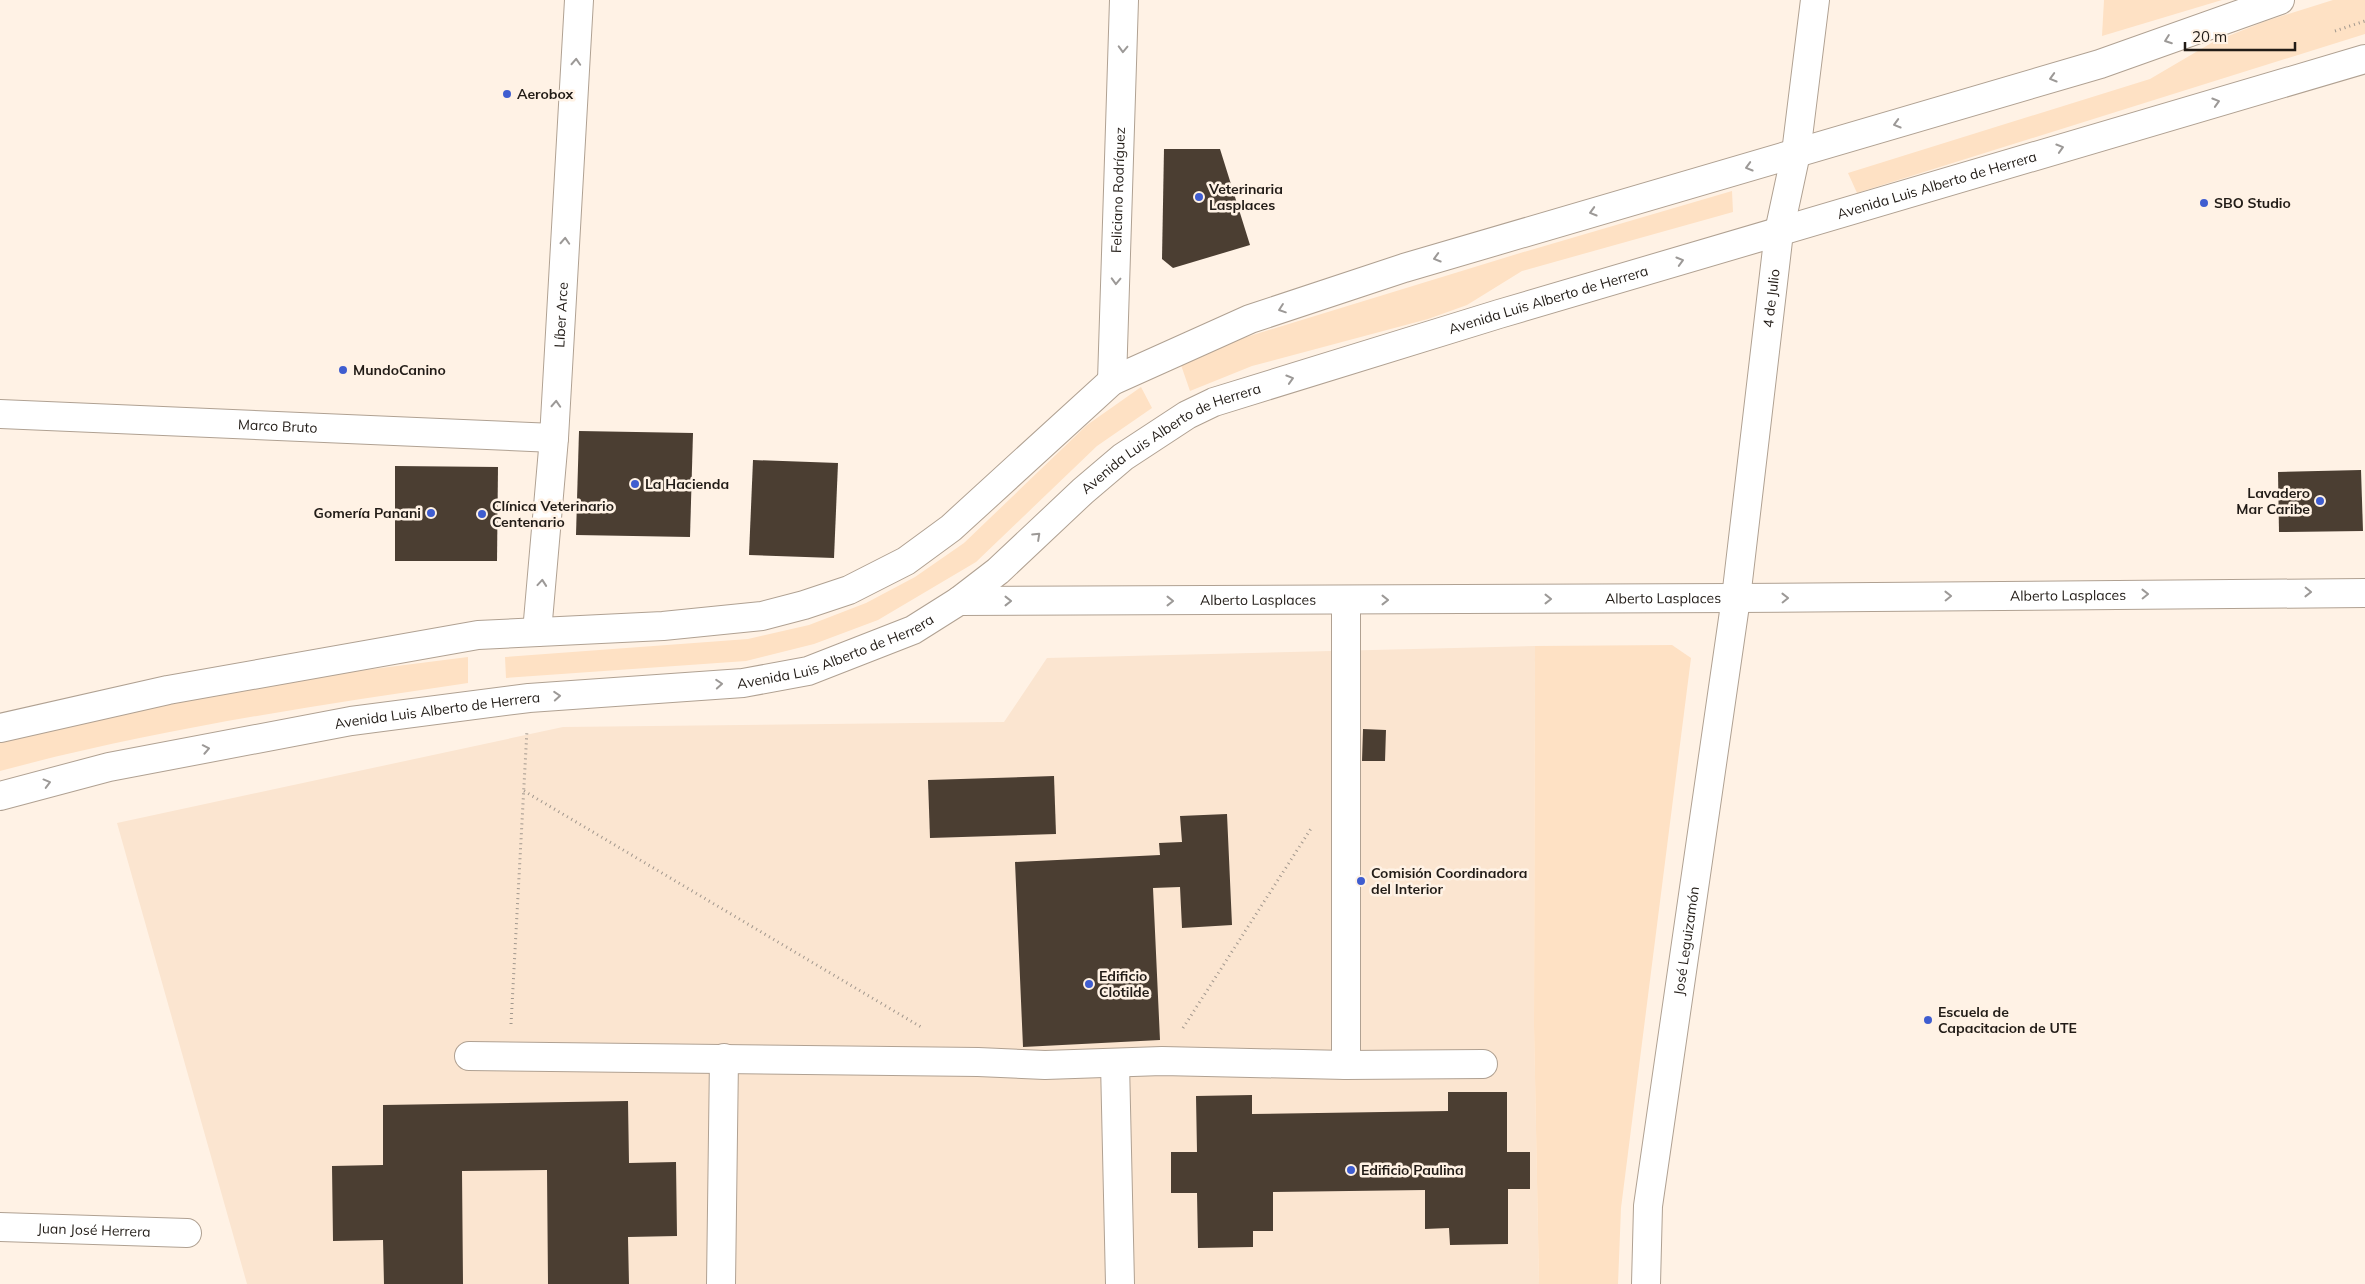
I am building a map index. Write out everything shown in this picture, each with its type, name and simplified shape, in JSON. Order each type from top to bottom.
[{"type":"main road","name":"Líber Arce","points":[[538,632],[554,438],[579,0]]},
{"type":"main road","name":"Feliciano Rodríguez","points":[[1112,381],[1124,0]]},
{"type":"main road","name":"4 de Julio","points":[[1736,598],[1779,232],[1796,153],[1815,0]]},
{"type":"main road","points":[[0,728],[168,690],[478,635],[663,626],[762,616],[849,590],[906,561],[951,528],[1112,381],[1250,319],[1395,270],[2100,64],[2280,0]]},
{"type":"main road","name":"Avenida Luis Alberto de Herrera","points":[[0,796],[110,767],[342,723],[529,698],[743,683],[808,671],[913,630],[959,600],[998,571],[1083,491],[1123,457],[1187,415],[1214,402],[1499,314],[2365,59]]},
{"type":"main road","name":"Marco Bruto","points":[[0,414],[554,438]]},
{"type":"main road","name":"Alberto Lasplaces","points":[[959,600],[1346,600],[2365,593]]},
{"type":"main road","name":"José Leguizamón","points":[[1646,1284],[1648,1206],[1736,598]]},
{"type":"main road","points":[[1346,600],[1346,1065]]},
{"type":"main road","points":[[469,1056],[978,1062],[1045,1066],[1162,1061],[1346,1065],[1483,1064]]},
{"type":"main road","points":[[721,1284],[724,1058]]},
{"type":"main road","points":[[1115,1062],[1120,1284]]},
{"type":"main road","name":"Juan José Herrera","points":[[0,1227],[188,1232]]},
{"type":"path","points":[[510,1057],[529,698]]},
{"type":"path","points":[[524,791],[927,1031]]},
{"type":"path","points":[[1162,1061],[1314,823]]},
{"type":"shaded area","points":[[2104,0],[2222,0],[2102,36]]},
{"type":"shaded area","points":[[2333,0],[2365,0],[2365,34],[1857,193],[1848,173],[2150,79],[2213,42],[2266,21]]},
{"type":"shaded area","points":[[1732,191],[1733,212],[1522,271],[1467,305],[1428,319],[1252,366],[1190,391],[1181,365],[1243,338],[1517,254]]},
{"type":"shaded area","points":[[1141,387],[1152,408],[1097,446],[976,562],[878,620],[814,644],[746,661],[506,678],[505,657],[748,639],[809,625],[866,603],[915,577],[964,543],[1087,425]]},
{"type":"shaded area","points":[[1672,645],[1691,658],[1621,1208],[1618,1284],[1539,1284],[1534,1026],[1535,646]]},
{"type":"shaded area","points":[[1535,646],[1534,1026],[1539,1284],[247,1284],[117,823],[563,727],[1004,722],[1047,658]]},
{"type":"shaded area","points":[[468,657],[468,683],[291,710],[174,731],[58,756],[0,771],[0,739],[116,713],[302,678]]},
{"type":"building","name":"Veterinaria Lasplaces","points":[[1164,149],[1220,149],[1250,245],[1173,268],[1162,259]]},
{"type":"building","name":"La Hacienda","points":[[579,431],[693,433],[690,537],[576,535]]},
{"type":"building","points":[[753,460],[838,463],[834,558],[749,555]]},
{"type":"building","name":"Gomería Panani","points":[[395,466],[498,467],[497,561],[395,561]]},
{"type":"building","name":"Lavadero Mar Caribe","points":[[2361,470],[2363,531],[2279,532],[2278,472]]},
{"type":"building","points":[[1363,729],[1386,730],[1385,761],[1362,761]]},
{"type":"building","points":[[1054,776],[1056,834],[930,838],[928,780]]},
{"type":"building","name":"Edificio Clotilde","points":[[1227,814],[1232,925],[1182,928],[1180,887],[1153,888],[1160,1040],[1023,1047],[1015,862],[1160,855],[1159,843],[1182,842],[1180,816]]},
{"type":"building","name":"Edificio Paulina","points":[[1448,1092],[1507,1092],[1507,1152],[1530,1152],[1530,1189],[1508,1189],[1508,1244],[1450,1245],[1449,1228],[1425,1229],[1425,1190],[1273,1192],[1273,1231],[1253,1231],[1253,1247],[1198,1248],[1197,1193],[1171,1193],[1171,1152],[1197,1152],[1196,1096],[1252,1095],[1252,1114],[1448,1111]]},
{"type":"building","points":[[628,1101],[629,1163],[676,1162],[677,1236],[628,1237],[629,1284],[548,1284],[547,1170],[462,1171],[463,1284],[384,1284],[383,1240],[333,1241],[332,1166],[383,1165],[383,1105]]},
{"type":"place","name":"Aerobox","points":[[507,94]]},
{"type":"place","name":"Veterinaria Lasplaces","points":[[1199,197]]},
{"type":"place","name":"SBO Studio","points":[[2204,203]]},
{"type":"place","name":"MundoCanino","points":[[343,370]]},
{"type":"place","name":"La Hacienda","points":[[635,484]]},
{"type":"place","name":"Lavadero Mar Caribe","points":[[2320,501]]},
{"type":"place","name":"Gomería Panani","points":[[431,513]]},
{"type":"place","name":"Clínica Veterinario Centenario","points":[[482,514]]},
{"type":"place","name":"Comisión Coordinadora del Interior","points":[[1361,881]]},
{"type":"place","name":"Edificio Clotilde","points":[[1089,984]]},
{"type":"place","name":"Escuela de Capacitacion de UTE","points":[[1928,1020]]},
{"type":"place","name":"Edificio Paulina","points":[[1351,1170]]}]
